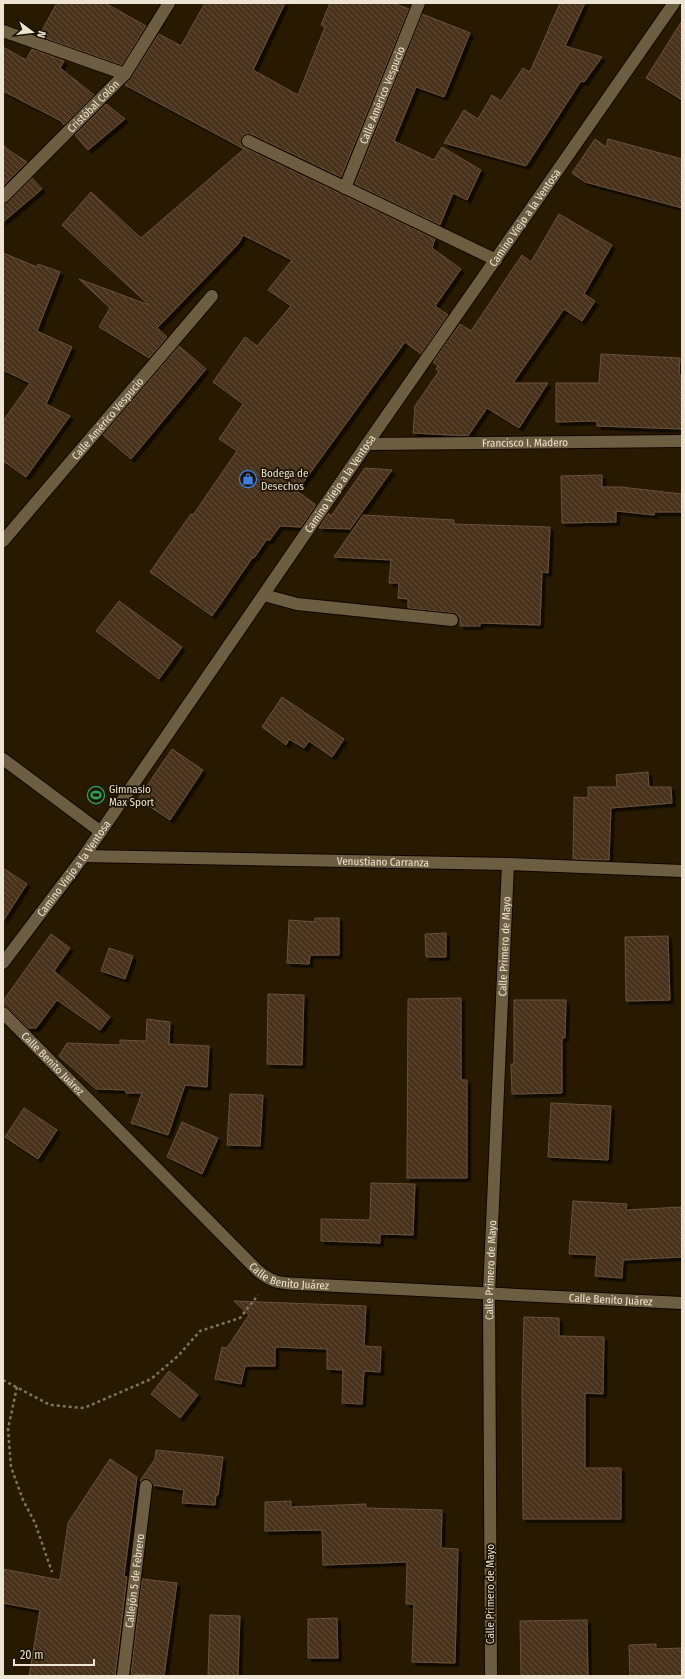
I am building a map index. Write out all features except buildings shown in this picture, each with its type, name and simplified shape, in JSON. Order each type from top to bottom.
[{"type":"street","name":"Cristóbal Colón","points":[[3,197],[125,74],[169,3]]},
{"type":"street","name":"Calle Américo Vespucio","points":[[345,188],[419,3]]},
{"type":"street","name":"Camino Viejo a la Ventosa","points":[[3,963],[101,832],[367,444],[674,3]]},
{"type":"street","points":[[3,31],[125,74]]},
{"type":"street","points":[[248,141],[496,260]]},
{"type":"street","name":"Calle Américo Vespucio","points":[[3,541],[212,296]]},
{"type":"street","name":"Francisco I. Madero","points":[[367,444],[682,441]]},
{"type":"street","points":[[264,595],[297,604],[452,620]]},
{"type":"street","points":[[3,759],[101,832]]},
{"type":"street","name":"Venustiano Carranza","points":[[84,856],[508,864],[682,871]]},
{"type":"street","name":"Calle Primero de Mayo","points":[[491,1676],[488,1294],[508,864]]},
{"type":"street","name":"Calle Benito Juárez","points":[[3,1013],[258,1271],[270,1280],[298,1284],[682,1303]]},
{"type":"street","name":"Callejón 5 de Febrero","points":[[123,1676],[146,1486]]},
{"type":"path","points":[[3,1380],[50,1405],[84,1408],[151,1379],[178,1356],[200,1331],[240,1318],[270,1280]]},
{"type":"path","points":[[17,1387],[8,1428],[10,1467],[23,1500],[35,1523],[52,1572]]},
{"type":"place","name":"Bodega de Desechos","points":[[248,479]]},
{"type":"place","name":"Gimnasio Max Sport","points":[[96,795]]}]
